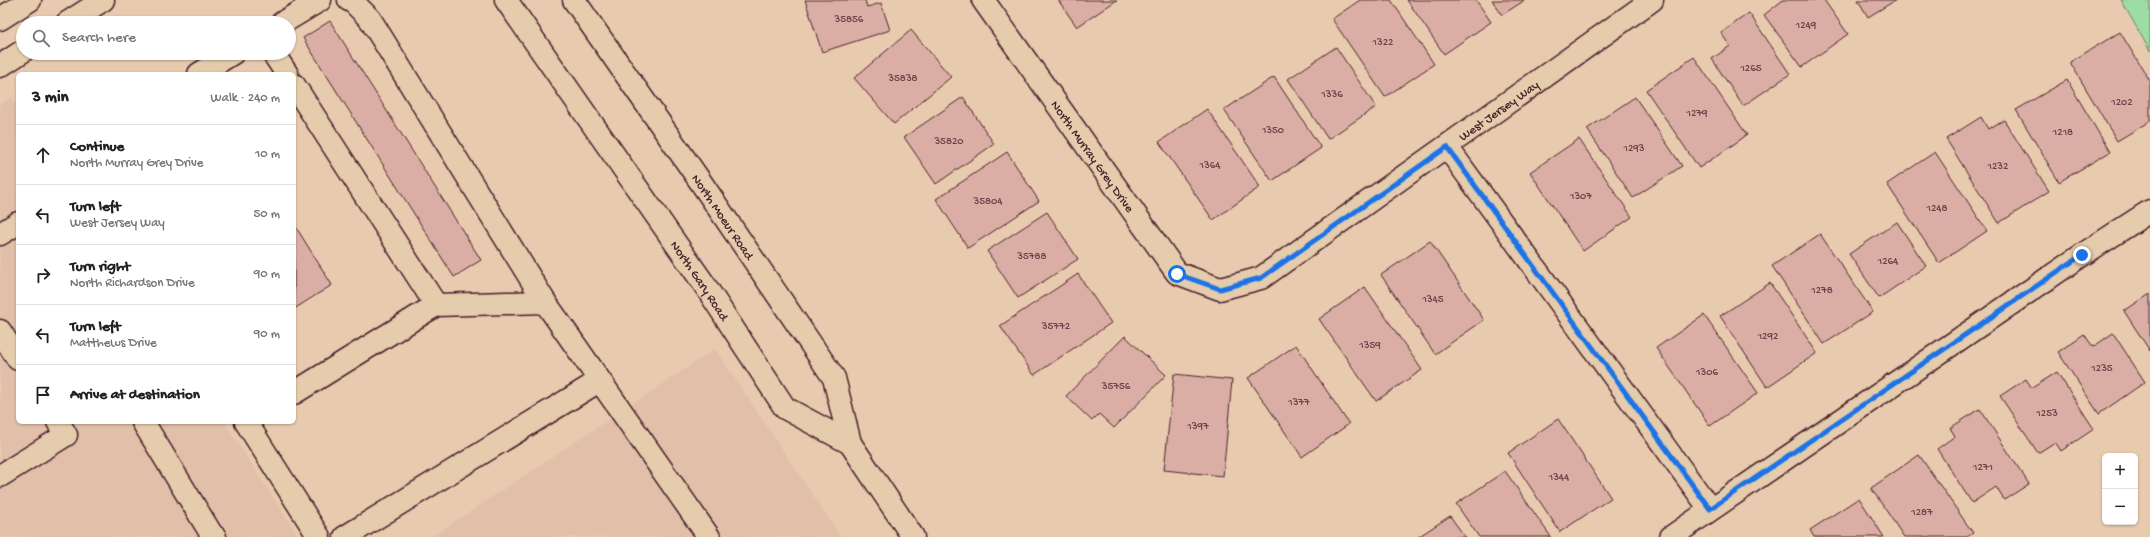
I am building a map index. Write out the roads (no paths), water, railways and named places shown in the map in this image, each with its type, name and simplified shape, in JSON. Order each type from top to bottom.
[{"type":"street","points":[[0,19],[30,0]]},
{"type":"street","points":[[78,16],[104,0]]},
{"type":"street","points":[[294,16],[320,0]]},
{"type":"street","points":[[349,0],[353,2],[370,19],[545,302],[709,537]]},
{"type":"street","name":"North Gary Road","points":[[506,0],[704,284],[785,408],[850,443],[913,537]]},
{"type":"street","name":"North Moeur Road","points":[[574,0],[700,181],[834,378],[850,443]]},
{"type":"street","name":"North Murray Grey Drive","points":[[984,0],[1177,274],[1220,289]]},
{"type":"street","name":"West Jersey Way","points":[[1220,289],[1261,278],[1652,0]]},
{"type":"street","points":[[0,66],[16,56]]},
{"type":"street","points":[[202,72],[222,60]]},
{"type":"street","points":[[278,60],[286,72]]},
{"type":"street","points":[[296,88],[436,306]]},
{"type":"street","points":[[1447,147],[1710,509]]},
{"type":"street","points":[[1671,537],[2082,255],[2150,211]]},
{"type":"street","points":[[0,234],[16,224]]},
{"type":"street","points":[[296,392],[436,306],[545,302]]},
{"type":"street","points":[[0,331],[16,355]]},
{"type":"street","points":[[345,537],[599,381]]},
{"type":"street","points":[[0,476],[66,435],[59,424]]},
{"type":"street","points":[[144,424],[212,535],[215,537]]},
{"type":"street","points":[[248,424],[319,537]]}]
